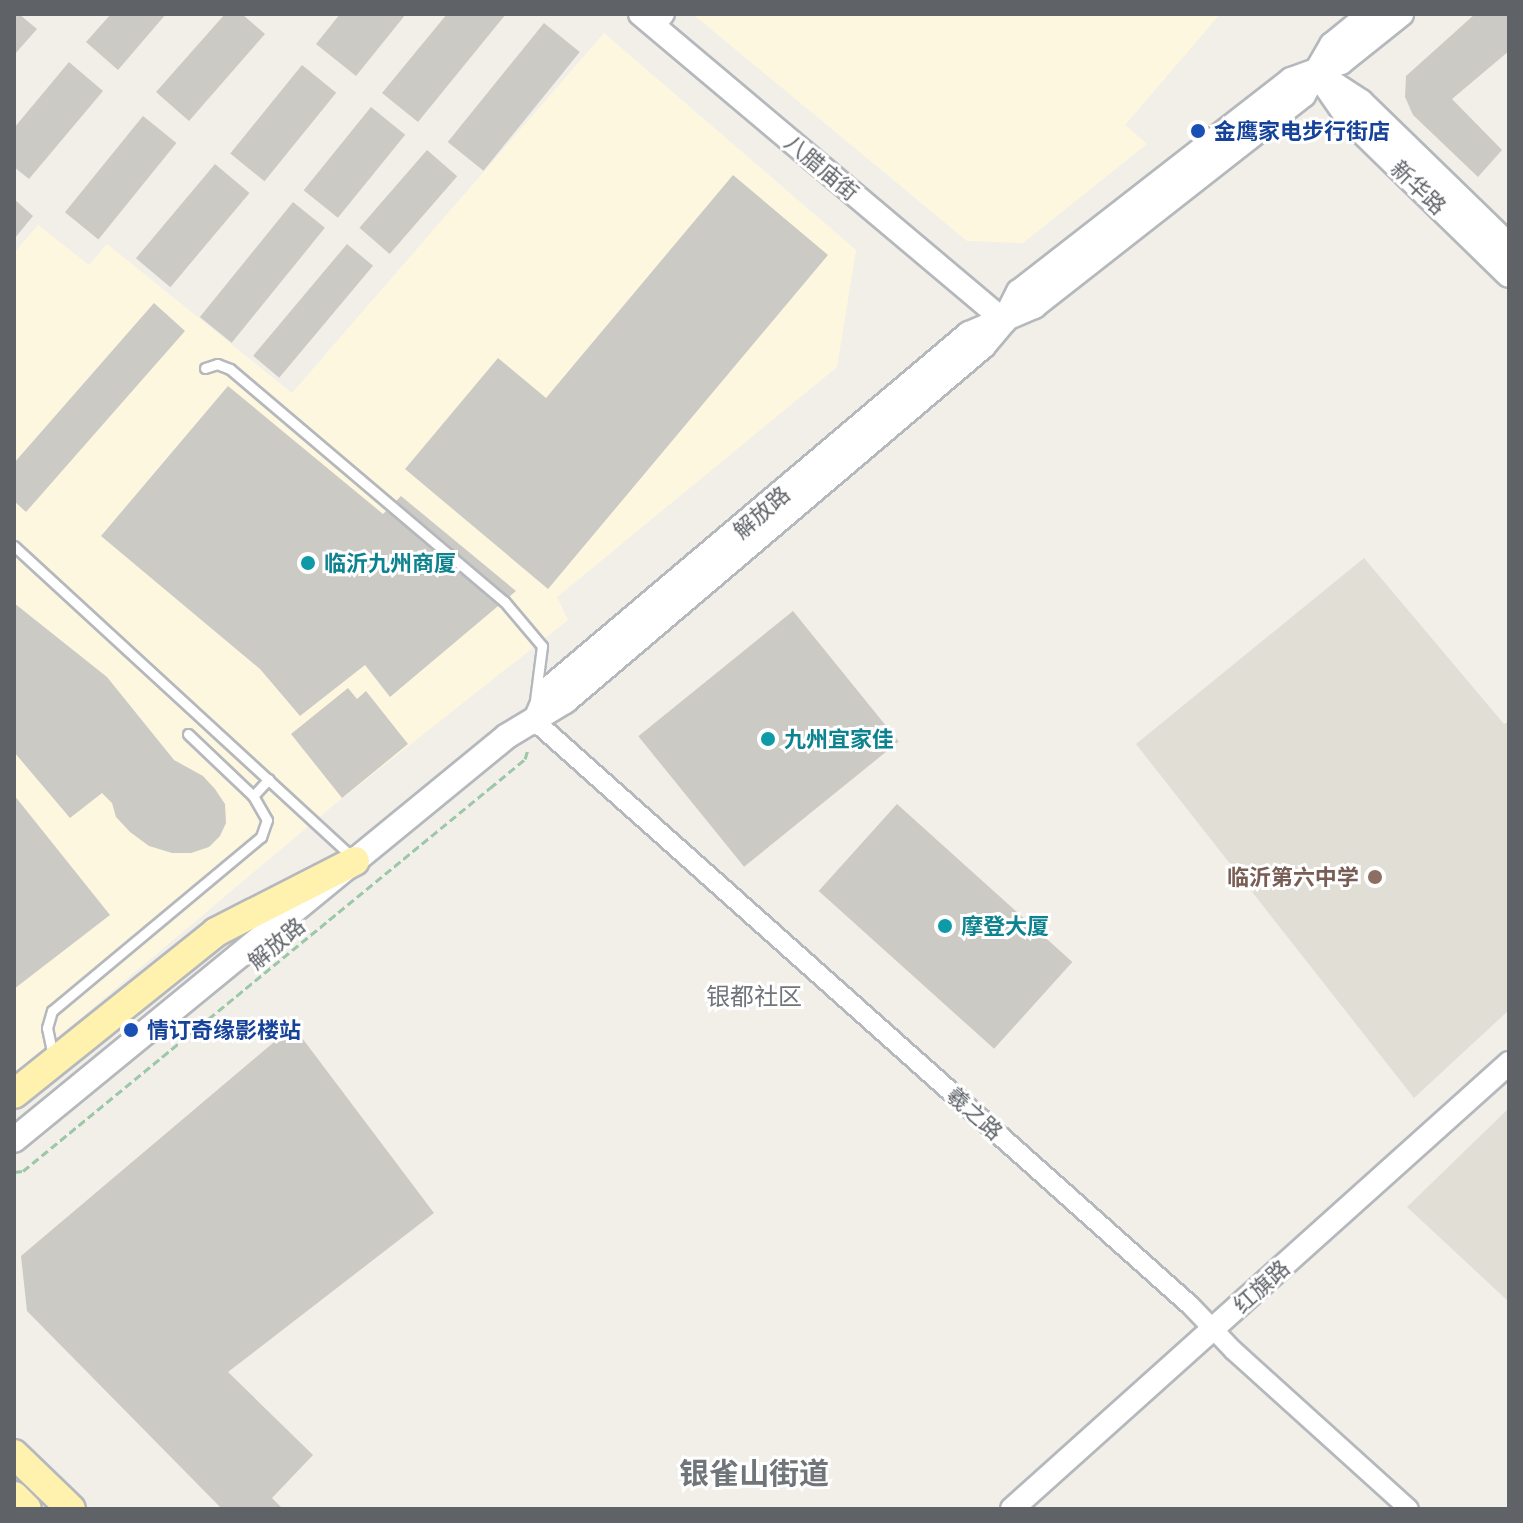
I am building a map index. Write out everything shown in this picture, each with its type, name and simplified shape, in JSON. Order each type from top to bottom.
[{"type":"main road","points":[[1317,73],[1332,45],[1370,14]]},
{"type":"main road","points":[[1004,321],[1019,292],[1291,80],[1341,62],[1401,14]]},
{"type":"main road","name":"新华路","points":[[1317,73],[1361,102],[1509,246]]},
{"type":"main road","name":"新华路","points":[[1317,73],[1349,119],[1509,275]]},
{"type":"main road","name":"解放路","points":[[14,1160],[514,745],[536,722],[549,689],[969,334],[1004,321]]},
{"type":"main road","name":"解放路","points":[[14,1140],[507,736],[536,722]]},
{"type":"main road","points":[[14,1094],[216,932],[355,861]]},
{"type":"main road","points":[[14,1454],[71,1509]]},
{"type":"main road","points":[[14,1496],[27,1509]]},
{"type":"street","name":"八腊庙街","points":[[653,18],[1004,321]]},
{"type":"street","name":"羲之路","points":[[536,722],[1191,1306],[1213,1331],[1409,1509]]},
{"type":"street","name":"红旗路","points":[[1012,1509],[1509,1063]]},
{"type":"lane","points":[[205,368],[217,364],[230,369],[504,601],[542,646],[542,662],[535,677],[536,722]]},
{"type":"lane","points":[[14,546],[355,861]]},
{"type":"lane","points":[[54,1062],[47,1028],[52,1011],[247,853],[261,837],[267,820],[253,796],[188,734]]},
{"type":"lane","points":[[253,796],[269,779]]},
{"type":"path","points":[[14,1172],[23,1171],[525,759],[536,722]]},
{"type":"shaded area","points":[[1220,14],[1125,125],[1147,144],[1023,243],[967,241],[694,15]]},
{"type":"shaded area","points":[[604,33],[856,250],[837,367],[557,597],[568,620],[330,808],[14,1074],[14,253],[38,225],[89,265],[107,244],[292,393]]},
{"type":"shaded area","name":"临沂第六中学","points":[[1364,558],[1504,724],[1509,721],[1509,1010],[1414,1098],[1136,744]]},
{"type":"shaded area","points":[[1509,1108],[1509,1302],[1407,1207]]},
{"type":"building","points":[[14,14],[19,14],[37,29],[14,55]]},
{"type":"building","points":[[111,14],[166,14],[118,70],[86,42]]},
{"type":"building","points":[[225,14],[242,14],[265,34],[189,121],[156,92]]},
{"type":"building","points":[[340,14],[406,14],[356,76],[316,44]]},
{"type":"building","points":[[447,14],[506,14],[418,122],[382,93]]},
{"type":"building","points":[[1475,14],[1509,14],[1509,51],[1452,99],[1502,150],[1478,177],[1413,115],[1405,97],[1406,76]]},
{"type":"building","points":[[544,23],[580,52],[483,171],[448,142]]},
{"type":"building","points":[[69,62],[103,91],[29,179],[14,167],[14,128]]},
{"type":"building","points":[[302,65],[336,93],[264,181],[230,154]]},
{"type":"building","points":[[371,107],[405,135],[338,218],[304,190]]},
{"type":"building","points":[[143,116],[176,143],[98,239],[65,212]]},
{"type":"building","points":[[427,150],[457,176],[390,254],[359,228]]},
{"type":"building","points":[[215,164],[249,193],[170,287],[136,258]]},
{"type":"building","points":[[733,175],[828,255],[548,589],[405,469],[498,358],[546,398]]},
{"type":"building","points":[[14,199],[33,216],[14,239]]},
{"type":"building","points":[[293,202],[325,228],[232,343],[200,317]]},
{"type":"building","points":[[347,244],[373,266],[279,378],[253,356]]},
{"type":"building","points":[[154,303],[185,331],[26,512],[14,501],[14,463]]},
{"type":"building","name":"临沂九州商厦","points":[[228,386],[383,514],[401,496],[516,591],[390,697],[365,665],[300,716],[260,669],[101,536]]},
{"type":"building","points":[[14,603],[107,677],[174,760],[203,776],[215,789],[225,804],[226,823],[220,836],[209,847],[191,853],[172,853],[149,846],[116,817],[112,803],[102,793],[70,818],[14,752]]},
{"type":"building","name":"九州宜家佳","points":[[793,611],[899,742],[744,867],[638,736]]},
{"type":"building","points":[[348,688],[357,699],[366,691],[408,744],[342,798],[291,734]]},
{"type":"building","points":[[14,795],[110,915],[14,989]]},
{"type":"building","name":"摩登大厦","points":[[897,804],[1072,962],[994,1049],[819,891]]},
{"type":"building","points":[[293,1026],[434,1213],[228,1372],[313,1455],[272,1498],[283,1509],[222,1509],[27,1311],[21,1256]]},
{"type":"place","name":"金鹰家电步行街店","points":[[1198,131]]},
{"type":"place","name":"临沂九州商厦","points":[[308,563]]},
{"type":"place","name":"九州宜家佳","points":[[768,739]]},
{"type":"place","name":"临沂第六中学","points":[[1375,877]]},
{"type":"place","name":"摩登大厦","points":[[945,926]]},
{"type":"place","name":"情订奇缘影楼站","points":[[131,1030]]},
{"type":"district","name":"银都社区","points":[[754,996]]},
{"type":"district","name":"银雀山街道","points":[[754,1472]]}]
